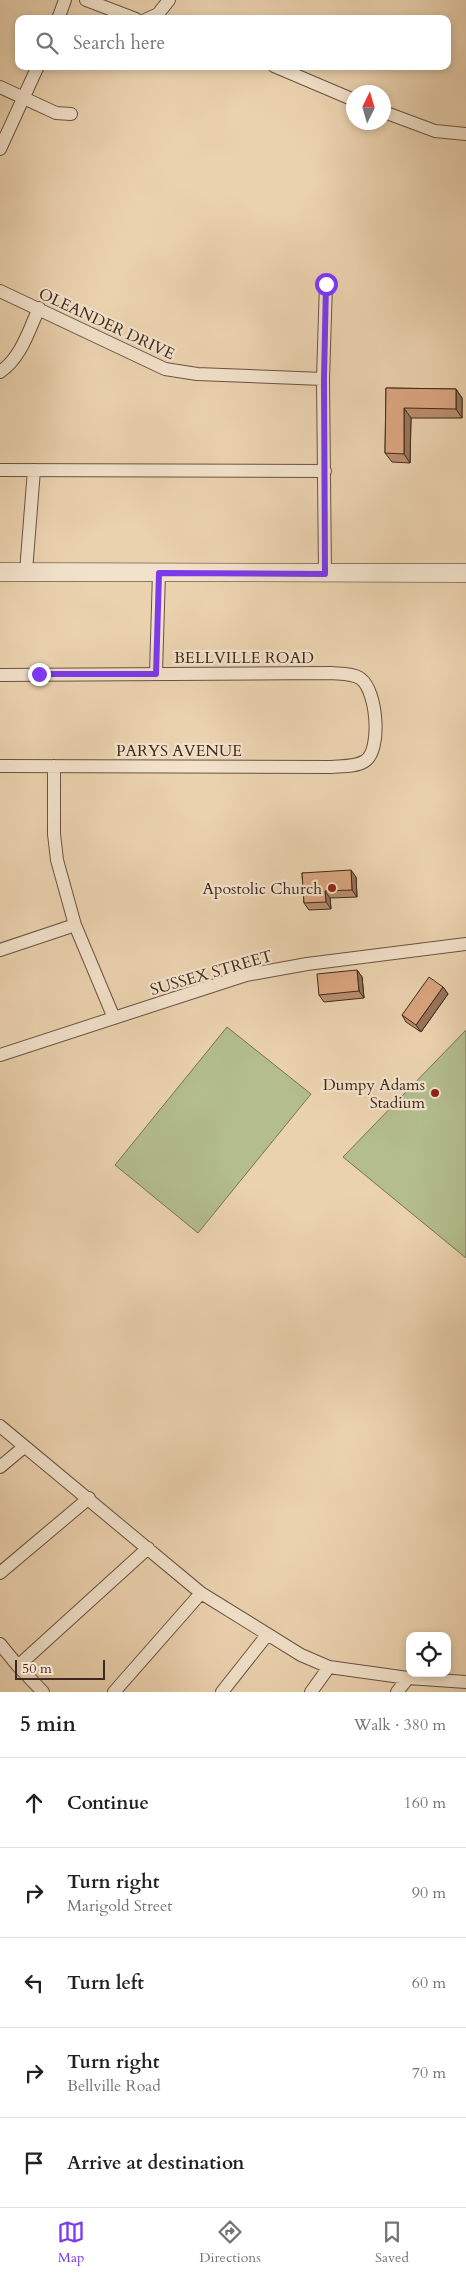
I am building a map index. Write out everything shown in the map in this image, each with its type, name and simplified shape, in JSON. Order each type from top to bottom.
[{"type":"street","points":[[59,15],[65,0]]},
{"type":"street","points":[[86,0],[125,15]]},
{"type":"street","points":[[156,15],[169,0]]},
{"type":"street","points":[[0,149],[36,70]]},
{"type":"street","points":[[283,70],[346,97]]},
{"type":"street","points":[[0,87],[56,113],[70,114]]},
{"type":"street","points":[[391,115],[435,131],[466,134]]},
{"type":"street","points":[[325,574],[324,379],[326,284]]},
{"type":"street","name":"OLEANDER DRIVE","points":[[0,291],[155,365],[176,372],[324,379]]},
{"type":"street","points":[[0,372],[20,350],[39,308]]},
{"type":"street","points":[[0,470],[325,471]]},
{"type":"street","points":[[26,572],[34,470]]},
{"type":"street","points":[[0,572],[466,573]]},
{"type":"street","points":[[156,674],[159,573]]},
{"type":"street","name":"BELLVILLE ROAD","points":[[0,675],[331,673],[353,675],[361,679],[373,697],[374,737],[370,754],[366,760],[358,764]]},
{"type":"street","name":"PARYS AVENUE","points":[[0,766],[331,767],[358,764]]},
{"type":"street","points":[[54,766],[54,834],[57,860],[75,924],[114,1018]]},
{"type":"street","points":[[0,950],[75,924]]},
{"type":"street","name":"SUSSEX STREET","points":[[0,1055],[246,975],[466,944]]},
{"type":"street","points":[[0,1426],[201,1593],[267,1636],[329,1667],[408,1678],[466,1682]]},
{"type":"street","points":[[0,1467],[24,1447]]},
{"type":"street","points":[[0,1573],[89,1498]]},
{"type":"street","points":[[18,1666],[148,1548]]},
{"type":"street","points":[[114,1692],[201,1593]]},
{"type":"street","points":[[222,1692],[267,1636]]},
{"type":"street","points":[[0,1644],[43,1692]]},
{"type":"street","points":[[310,1692],[329,1667]]},
{"type":"street","points":[[397,1692],[408,1678]]},
{"type":"green space","points":[[227,1027],[311,1094],[198,1233],[115,1165]]},
{"type":"green space","name":"Dumpy Adams Stadium","points":[[466,1030],[466,1258],[343,1157]]},
{"type":"building","points":[[386,388],[456,389],[456,409],[404,408],[404,454],[385,453]]},
{"type":"building","name":"Apostolic Church","points":[[351,870],[352,890],[325,891],[326,902],[304,903],[302,873]]},
{"type":"building","points":[[357,970],[359,991],[319,995],[317,974]]},
{"type":"building","points":[[429,977],[443,987],[416,1025],[402,1015]]},
{"type":"place","name":"Apostolic Church","points":[[332,888]]},
{"type":"place","name":"Dumpy Adams Stadium","points":[[435,1093]]},
{"type":"route","points":[[39,674],[156,674],[159,573],[325,574],[324,379],[326,284]]}]
